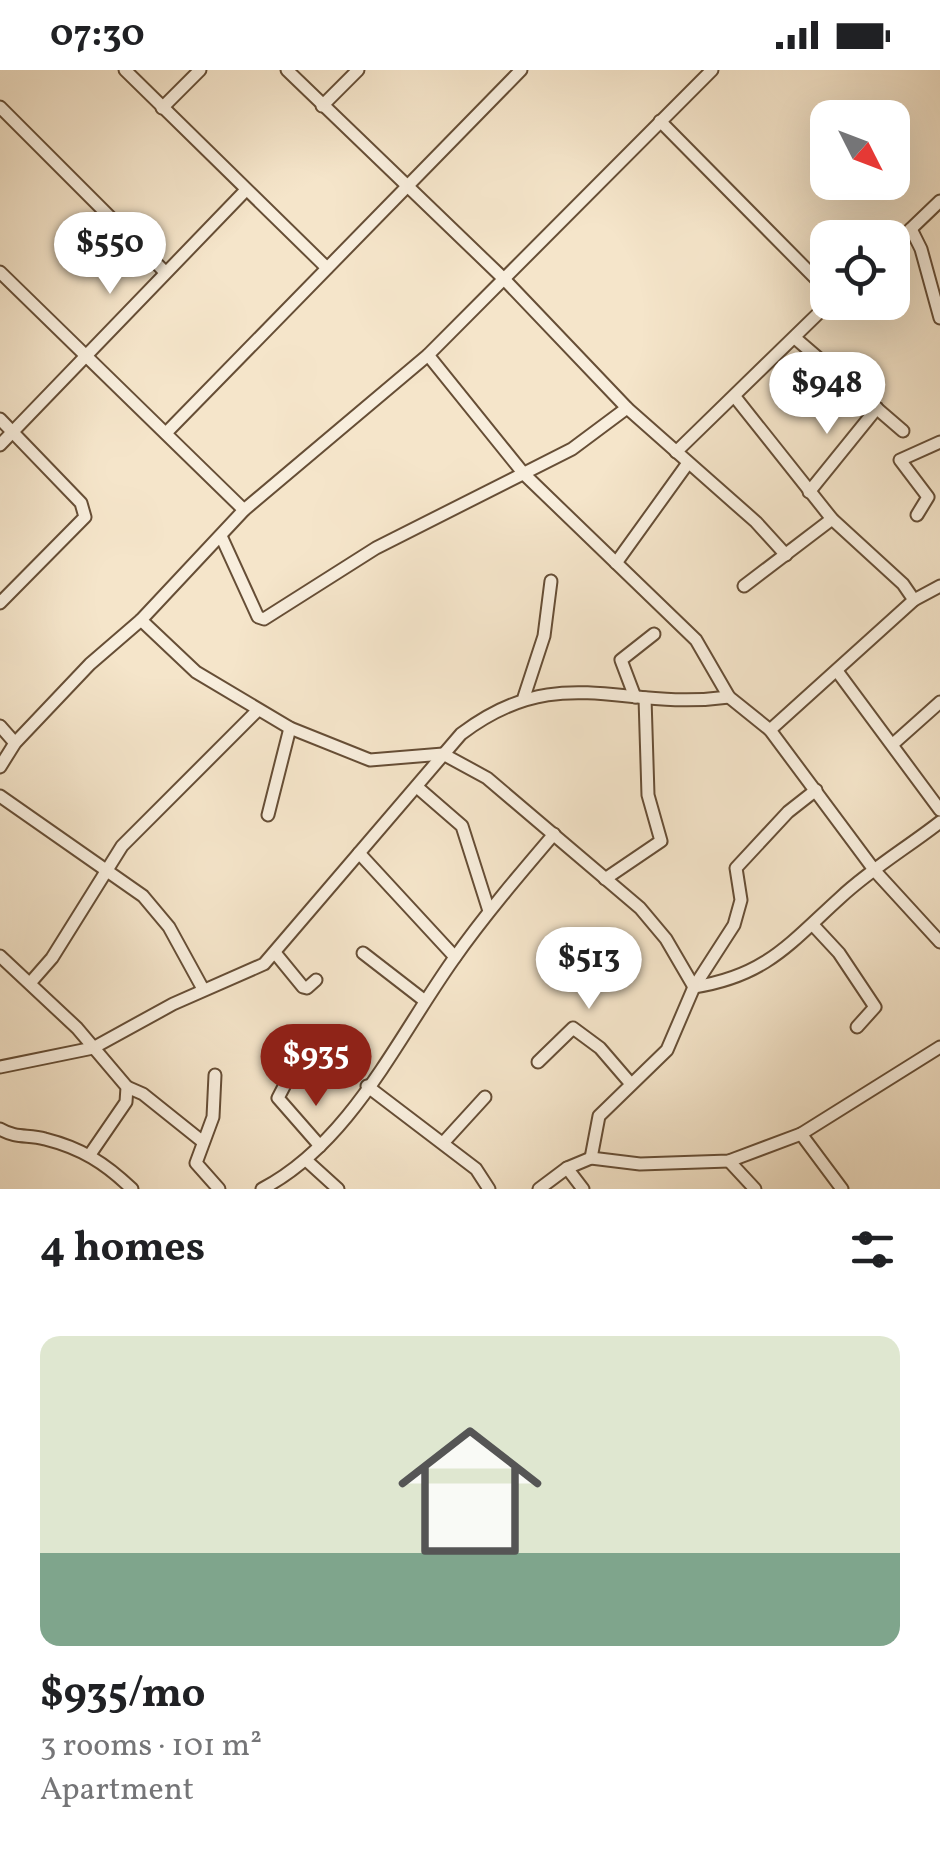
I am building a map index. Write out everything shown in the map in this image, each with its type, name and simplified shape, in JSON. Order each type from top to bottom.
[{"type":"street","points":[[125,70],[328,268]]},
{"type":"street","points":[[162,108],[200,70]]},
{"type":"street","points":[[286,70],[504,279],[626,408],[756,522],[786,555]]},
{"type":"street","points":[[322,106],[358,70]]},
{"type":"street","points":[[166,433],[521,70]]},
{"type":"street","points":[[0,766],[15,743],[90,664],[141,620],[244,510],[428,355],[712,70]]},
{"type":"street","points":[[0,107],[164,271]]},
{"type":"street","points":[[660,121],[810,273]]},
{"type":"street","points":[[0,445],[84,352],[246,190]]},
{"type":"street","points":[[940,201],[911,229],[921,249],[940,318]]},
{"type":"street","points":[[0,272],[244,510]]},
{"type":"street","points":[[676,452],[812,320]]},
{"type":"street","points":[[795,338],[903,431]]},
{"type":"street","points":[[428,355],[524,474],[696,640],[729,697],[770,730],[875,872],[940,942]]},
{"type":"street","points":[[735,397],[832,519],[903,584],[914,600]]},
{"type":"street","points":[[221,536],[228,544],[258,617],[264,620],[376,548],[572,448],[626,408]]},
{"type":"street","points":[[809,492],[877,408]]},
{"type":"street","points":[[0,418],[81,503],[85,517],[0,604]]},
{"type":"street","points":[[917,515],[928,497],[900,460],[940,442]]},
{"type":"street","points":[[616,563],[688,463]]},
{"type":"street","points":[[744,586],[832,519]]},
{"type":"street","points":[[524,697],[544,636],[551,580]]},
{"type":"street","points":[[770,730],[914,600],[940,586]]},
{"type":"street","points":[[141,620],[196,672],[290,728],[370,760],[443,754],[487,778],[654,923],[694,987]]},
{"type":"street","points":[[605,878],[660,842],[644,763],[640,697],[622,660],[654,634]]},
{"type":"street","points":[[836,671],[940,810]]},
{"type":"street","points":[[0,1067],[93,1048],[276,954],[443,754],[480,720],[524,697],[554,690],[640,697],[729,697]]},
{"type":"street","points":[[893,744],[940,702]]},
{"type":"street","points":[[30,982],[66,938],[106,866],[256,711]]},
{"type":"street","points":[[0,726],[15,743]]},
{"type":"street","points":[[268,815],[290,728]]},
{"type":"street","points":[[417,786],[462,826],[489,911]]},
{"type":"street","points":[[591,1158],[599,1116],[667,1050],[694,987],[740,912],[736,868],[774,825],[816,790]]},
{"type":"street","points":[[0,796],[106,866],[142,896],[168,927],[203,989]]},
{"type":"street","points":[[694,987],[750,973],[776,958],[875,872],[940,822]]},
{"type":"street","points":[[262,1189],[320,1146],[367,1086],[489,911],[554,834]]},
{"type":"street","points":[[359,853],[455,957]]},
{"type":"street","points":[[812,925],[840,953],[876,1007],[857,1027]]},
{"type":"street","points":[[363,952],[425,1001]]},
{"type":"street","points":[[276,954],[303,986],[308,988],[316,980]]},
{"type":"street","points":[[0,956],[30,982],[126,1087],[142,1094],[203,1142]]},
{"type":"street","points":[[538,1062],[573,1028],[600,1048],[631,1084]]},
{"type":"street","points":[[540,1189],[567,1168],[591,1158],[640,1164],[729,1161],[801,1134],[940,1048]]},
{"type":"street","points":[[290,1073],[278,1098],[320,1146]]},
{"type":"street","points":[[215,1075],[213,1117],[196,1162],[219,1189]]},
{"type":"street","points":[[367,1086],[476,1169],[489,1189]]},
{"type":"street","points":[[91,1153],[126,1102],[126,1087]]},
{"type":"street","points":[[443,1143],[485,1098]]},
{"type":"street","points":[[0,1128],[26,1140],[38,1137],[91,1153],[132,1189]]},
{"type":"street","points":[[801,1134],[842,1189]]},
{"type":"street","points":[[306,1160],[338,1189]]},
{"type":"street","points":[[729,1161],[755,1189]]},
{"type":"street","points":[[567,1168],[583,1189]]}]
